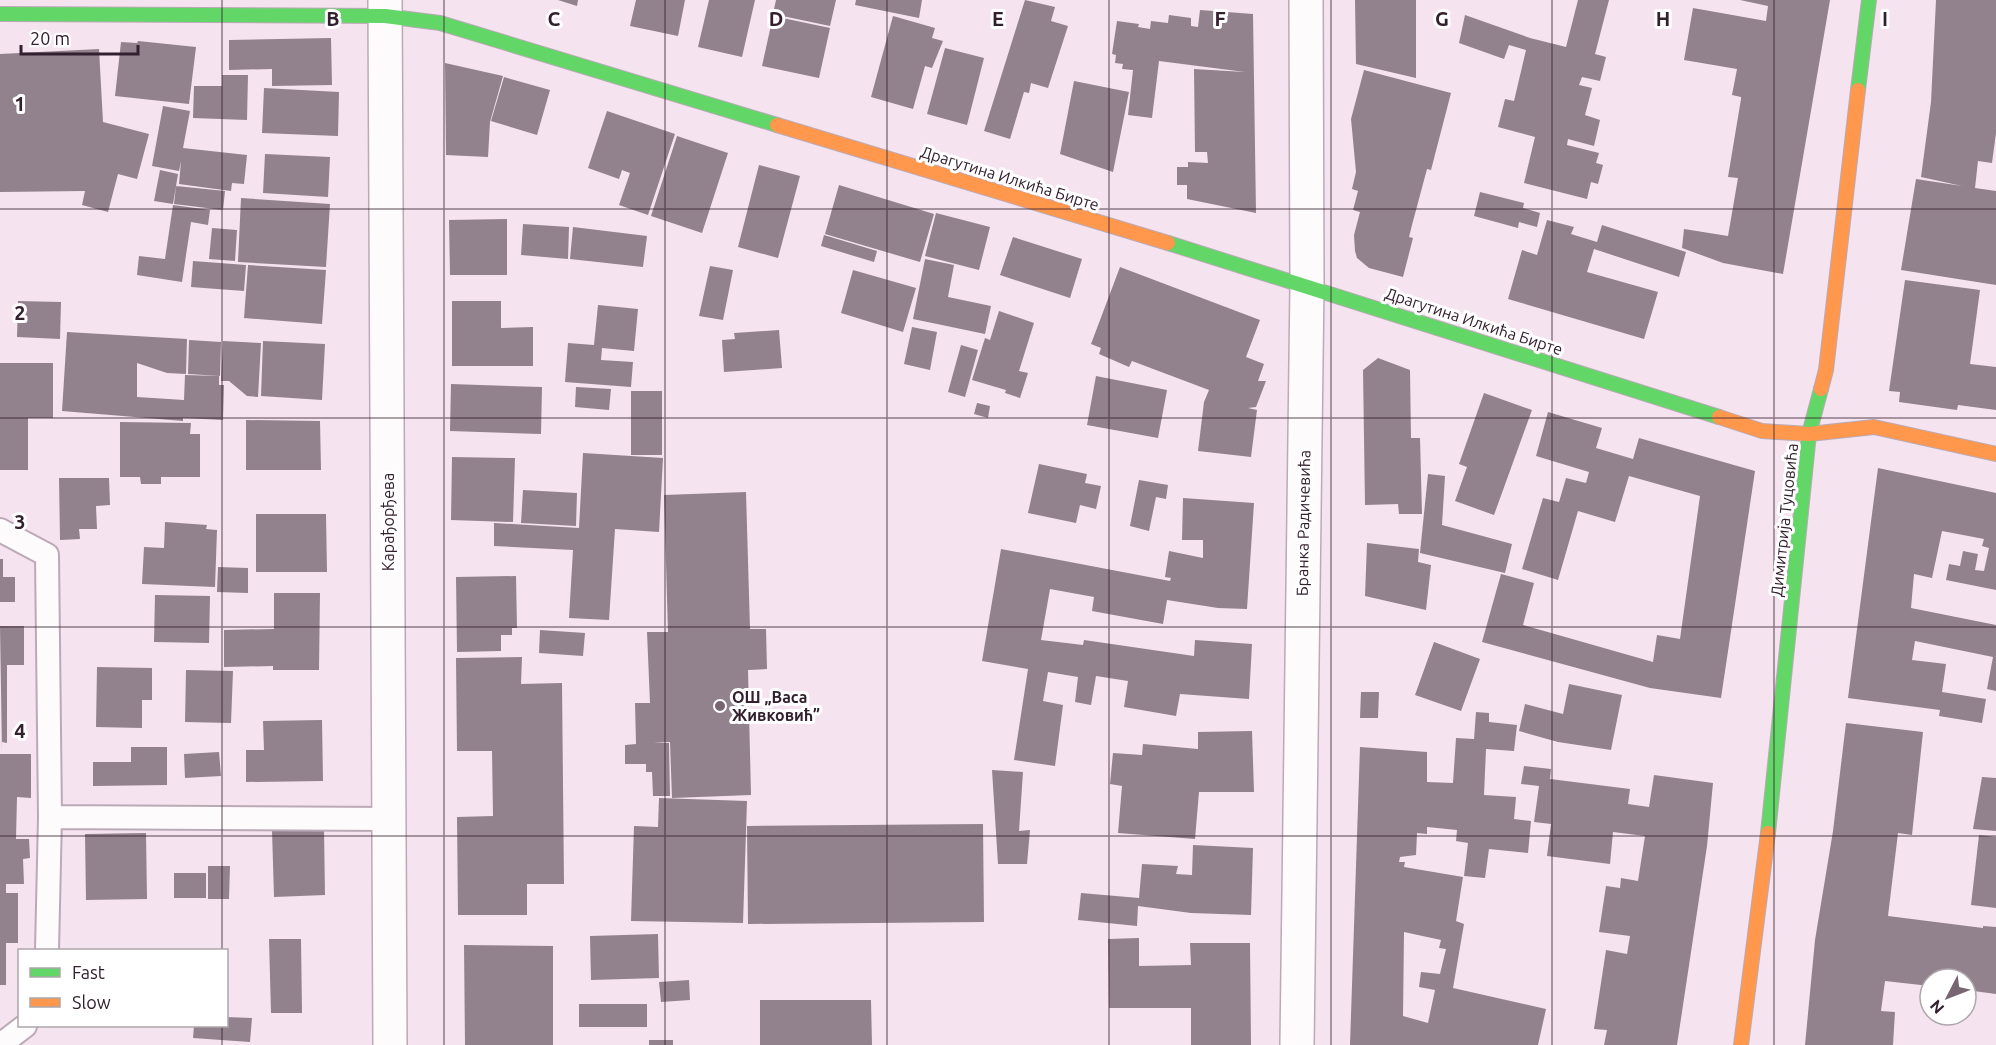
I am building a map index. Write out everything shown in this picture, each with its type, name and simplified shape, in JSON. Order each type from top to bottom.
[{"type":"street","name":"Бранка Радичевића","points":[[1297,1045],[1306,285],[1306,0]]},
{"type":"street","name":"Димитрија Туцовића","points":[[1740,1045],[1767,844],[1809,434],[1826,370],[1869,0]]},
{"type":"street","name":"Драгутина Илкића Бирте","points":[[0,14],[385,8],[1306,285],[1762,431],[1809,434],[1874,427],[1996,454]]},
{"type":"street","name":"Карађорђева","points":[[385,8],[390,1045]]},
{"type":"lane","points":[[0,530],[47,555],[50,817],[47,949]]},
{"type":"lane","points":[[50,817],[390,819]]},
{"type":"lane","points":[[0,1045],[24,1027]]},
{"type":"building","points":[[558,0],[578,0],[577,6]]},
{"type":"building","points":[[636,0],[685,0],[678,36],[630,26]]},
{"type":"building","points":[[709,0],[755,0],[742,57],[698,47]]},
{"type":"building","points":[[776,0],[836,0],[830,26],[773,14]]},
{"type":"building","points":[[856,0],[922,0],[919,18],[855,5]]},
{"type":"building","points":[[1025,0],[1055,7],[1051,21],[1068,26],[1048,88],[1031,83],[1029,93],[1024,92],[1010,139],[984,131]]},
{"type":"building","points":[[1355,0],[1416,0],[1416,78],[1356,64]]},
{"type":"building","points":[[1578,0],[1609,0],[1595,54],[1606,57],[1600,81],[1582,77],[1579,85],[1592,88],[1585,115],[1600,120],[1594,146],[1568,139],[1567,145],[1599,153],[1596,163],[1603,165],[1598,184],[1591,182],[1587,199],[1524,183],[1535,137],[1498,127],[1505,99],[1514,101],[1526,50],[1509,45],[1504,59],[1459,43],[1465,15],[1530,38],[1566,47]]},
{"type":"building","points":[[1740,0],[1830,0],[1783,274],[1723,263],[1682,248],[1684,229],[1728,236],[1738,178],[1728,177],[1741,99],[1741,97],[1732,95],[1737,69],[1684,60],[1693,8],[1766,21],[1768,6]]},
{"type":"building","points":[[1936,0],[1996,0],[1996,133],[1992,163],[1978,161],[1975,188],[1996,191],[1996,285],[1901,270],[1916,179],[1962,186],[1921,177],[1931,102]]},
{"type":"building","points":[[1200,10],[1253,14],[1256,213],[1187,199],[1187,185],[1177,185],[1177,167],[1188,167],[1188,162],[1208,163],[1207,152],[1195,152],[1194,69],[1245,72],[1159,61],[1152,118],[1128,115],[1133,70],[1122,69],[1123,64],[1115,63],[1116,55],[1112,54],[1117,21],[1139,24],[1138,27],[1150,29],[1151,21],[1168,23],[1169,15],[1191,18],[1191,26],[1198,27]]},
{"type":"building","points":[[773,16],[830,28],[819,78],[762,66]]},
{"type":"building","points":[[893,16],[935,28],[932,38],[943,41],[932,68],[925,66],[913,109],[871,97]]},
{"type":"building","points":[[331,38],[332,85],[272,86],[272,69],[229,70],[229,40]]},
{"type":"building","points":[[138,41],[196,47],[189,104],[115,96],[121,42],[137,43]]},
{"type":"building","points":[[945,48],[984,58],[967,125],[927,114]]},
{"type":"building","points":[[99,49],[103,122],[149,134],[137,179],[118,174],[108,212],[82,205],[85,191],[0,192],[0,54]]},
{"type":"building","points":[[445,63],[503,76],[490,122],[488,157],[446,155]]},
{"type":"building","points":[[1364,70],[1451,93],[1431,170],[1427,169],[1412,225],[1409,237],[1413,238],[1403,277],[1369,268],[1357,258],[1355,251],[1354,235],[1360,212],[1353,210],[1358,191],[1352,189],[1356,172],[1351,119]]},
{"type":"building","points":[[222,75],[248,75],[247,120],[193,118],[194,86],[222,86]]},
{"type":"building","points":[[504,77],[550,90],[537,135],[491,121]]},
{"type":"building","points":[[1074,81],[1129,92],[1113,172],[1060,154]]},
{"type":"building","points":[[264,88],[339,92],[338,136],[262,133]]},
{"type":"building","points":[[163,106],[190,111],[183,148],[247,155],[244,184],[232,183],[231,191],[179,184],[181,161],[179,171],[152,166]]},
{"type":"building","points":[[607,111],[675,134],[648,215],[619,205],[630,173],[622,170],[619,179],[588,168]]},
{"type":"building","points":[[677,136],[728,153],[702,233],[651,216]]},
{"type":"building","points":[[265,154],[330,157],[328,197],[263,193]]},
{"type":"building","points":[[759,165],[800,176],[778,258],[738,247]]},
{"type":"building","points":[[160,170],[178,174],[173,204],[154,201]]},
{"type":"building","points":[[839,185],[934,214],[920,262],[825,234]]},
{"type":"building","points":[[176,186],[225,191],[223,210],[174,204]]},
{"type":"building","points":[[1480,192],[1524,203],[1523,208],[1540,213],[1537,227],[1519,222],[1518,228],[1474,216]]},
{"type":"building","points":[[241,198],[330,204],[326,267],[238,262]]},
{"type":"building","points":[[173,205],[210,210],[208,225],[191,222],[182,282],[137,275],[139,256],[165,259]]},
{"type":"building","points":[[936,213],[990,227],[979,270],[925,256]]},
{"type":"building","points":[[507,219],[507,275],[450,275],[449,220]]},
{"type":"building","points":[[1547,220],[1574,227],[1571,234],[1597,242],[1602,225],[1686,252],[1679,277],[1594,249],[1587,272],[1658,292],[1644,339],[1508,299],[1522,250],[1537,255]]},
{"type":"building","points":[[523,224],[569,227],[568,259],[521,255]]},
{"type":"building","points":[[573,227],[647,236],[643,267],[570,259]]},
{"type":"building","points":[[212,228],[237,230],[235,261],[209,259]]},
{"type":"building","points":[[824,235],[877,251],[874,262],[821,246]]},
{"type":"building","points":[[1013,237],[1082,259],[1070,298],[1000,275]]},
{"type":"building","points":[[925,259],[954,265],[948,297],[991,306],[985,334],[913,319]]},
{"type":"building","points":[[193,261],[246,265],[244,291],[191,287]]},
{"type":"building","points":[[248,265],[326,270],[322,324],[244,318]]},
{"type":"building","points":[[710,266],[733,270],[723,320],[699,316]]},
{"type":"building","points":[[1120,267],[1260,320],[1246,357],[1264,364],[1258,381],[1266,381],[1256,407],[1248,408],[1257,410],[1251,457],[1198,451],[1204,402],[1209,390],[1132,361],[1129,367],[1099,354],[1101,348],[1091,344]]},
{"type":"building","points":[[853,270],[916,288],[903,332],[841,313]]},
{"type":"building","points":[[1905,280],[1980,290],[1970,364],[1996,367],[1996,410],[1958,405],[1957,410],[1899,402],[1900,392],[1889,391]]},
{"type":"building","points":[[18,301],[61,302],[60,339],[17,337]]},
{"type":"building","points":[[452,301],[501,301],[501,328],[533,327],[533,366],[452,366]]},
{"type":"building","points":[[598,305],[638,309],[634,351],[602,348],[601,360],[633,362],[631,387],[565,382],[568,343],[594,345]]},
{"type":"building","points":[[999,311],[1034,323],[1019,371],[1028,373],[1020,398],[1005,393],[1006,390],[972,380],[985,338],[990,340]]},
{"type":"building","points":[[912,327],[937,332],[930,370],[904,364]]},
{"type":"building","points":[[779,330],[782,368],[724,372],[722,340],[735,339],[734,333]]},
{"type":"building","points":[[67,332],[187,339],[186,374],[167,373],[137,363],[137,397],[184,400],[185,375],[219,376],[219,385],[224,385],[223,420],[183,418],[183,421],[62,411]]},
{"type":"building","points":[[189,340],[221,342],[220,376],[188,374]]},
{"type":"building","points":[[223,341],[261,343],[258,397],[247,396],[229,381],[221,381]]},
{"type":"building","points":[[263,341],[325,344],[322,400],[261,396]]},
{"type":"building","points":[[961,345],[978,350],[965,397],[948,392]]},
{"type":"building","points":[[1378,358],[1410,370],[1411,438],[1420,438],[1422,514],[1399,514],[1398,504],[1365,505],[1363,370]]},
{"type":"building","points":[[0,363],[53,363],[53,418],[28,418],[28,470],[0,470]]},
{"type":"building","points":[[1096,376],[1167,390],[1158,438],[1087,425]]},
{"type":"building","points":[[451,384],[542,387],[541,434],[450,431]]},
{"type":"building","points":[[576,387],[611,389],[609,410],[575,407]]},
{"type":"building","points":[[631,391],[662,391],[662,455],[631,455]]},
{"type":"building","points":[[1484,393],[1532,410],[1494,515],[1455,501],[1467,467],[1459,464]]},
{"type":"building","points":[[977,403],[990,406],[988,418],[974,414]]},
{"type":"building","points":[[1548,412],[1602,428],[1596,448],[1633,459],[1639,438],[1755,471],[1721,698],[1650,688],[1482,642],[1501,574],[1534,583],[1523,625],[1653,662],[1657,635],[1680,639],[1700,496],[1629,476],[1615,522],[1578,511],[1558,580],[1522,569],[1543,498],[1559,502],[1566,478],[1586,483],[1589,472],[1536,456]]},
{"type":"building","points":[[246,420],[320,421],[321,470],[246,470]]},
{"type":"building","points":[[120,422],[191,423],[190,434],[200,434],[200,477],[161,477],[161,484],[141,484],[140,477],[120,477]]},
{"type":"building","points":[[583,453],[663,458],[659,532],[615,529],[609,620],[569,618],[573,550],[494,546],[494,523],[579,528]]},
{"type":"building","points":[[452,457],[515,458],[513,522],[451,520]]},
{"type":"building","points":[[1039,464],[1087,474],[1085,483],[1101,486],[1096,509],[1080,505],[1076,523],[1028,513]]},
{"type":"building","points":[[1878,468],[1996,493],[1996,590],[1946,580],[1949,564],[1960,566],[1963,551],[1978,554],[1975,570],[1984,571],[1989,548],[1982,546],[1984,539],[1942,531],[1932,578],[1914,574],[1911,608],[1996,625],[1996,691],[1987,689],[1993,657],[1915,641],[1912,660],[1946,664],[1942,692],[1986,699],[1982,723],[1939,716],[1940,710],[1848,698]]},
{"type":"building","points":[[1428,474],[1445,476],[1442,525],[1512,544],[1505,573],[1420,553]]},
{"type":"building","points":[[59,478],[109,478],[110,505],[96,506],[97,529],[79,529],[80,539],[60,540]]},
{"type":"building","points":[[1139,480],[1168,485],[1166,499],[1156,497],[1149,531],[1130,526]]},
{"type":"building","points":[[523,490],[577,493],[576,526],[521,523]]},
{"type":"building","points":[[746,492],[750,629],[766,629],[767,669],[748,670],[751,795],[672,798],[670,742],[653,743],[669,743],[670,796],[653,796],[652,772],[646,772],[646,764],[625,764],[625,745],[636,744],[635,703],[650,703],[647,632],[668,632],[664,495]]},
{"type":"building","points":[[1183,498],[1254,503],[1247,609],[1218,608],[1167,600],[1163,624],[1092,611],[1094,597],[1050,589],[1041,640],[1083,645],[1084,640],[1194,656],[1195,640],[1252,644],[1249,699],[1180,694],[1176,716],[1124,707],[1128,681],[1096,676],[1091,705],[1075,702],[1078,677],[1048,672],[1043,701],[1063,705],[1055,766],[1014,760],[1028,669],[982,661],[1001,549],[1170,581],[1171,578],[1165,577],[1169,551],[1203,558],[1203,540],[1182,540]]},
{"type":"building","points":[[256,514],[326,514],[327,572],[256,572]]},
{"type":"building","points":[[165,522],[207,525],[206,529],[217,530],[215,587],[142,584],[144,547],[164,548]]},
{"type":"building","points":[[1367,543],[1419,549],[1418,562],[1431,565],[1426,610],[1365,596]]},
{"type":"building","points":[[0,559],[3,559],[3,577],[15,577],[15,602],[0,602]]},
{"type":"building","points":[[218,567],[248,568],[248,593],[217,592]]},
{"type":"building","points":[[516,576],[517,628],[512,628],[512,635],[501,635],[501,651],[457,652],[456,577]]},
{"type":"building","points":[[274,593],[320,593],[319,670],[273,670],[273,666],[224,667],[224,630],[274,629]]},
{"type":"building","points":[[155,595],[210,596],[209,643],[154,642]]},
{"type":"building","points":[[0,626],[24,626],[24,665],[7,665],[7,743],[2,742],[2,752]]},
{"type":"building","points":[[540,630],[585,633],[583,656],[539,653]]},
{"type":"building","points":[[1434,642],[1480,659],[1461,711],[1415,695]]},
{"type":"building","points":[[522,657],[521,684],[562,683],[564,884],[527,884],[527,915],[458,915],[457,817],[493,816],[492,751],[457,751],[456,658]]},
{"type":"building","points":[[97,667],[152,668],[152,700],[142,700],[142,728],[96,727]]},
{"type":"building","points":[[186,670],[233,671],[231,723],[185,722]]},
{"type":"building","points":[[1569,684],[1622,695],[1611,750],[1558,742],[1519,731],[1525,704],[1563,714]]},
{"type":"building","points":[[1361,692],[1379,692],[1378,718],[1360,718]]},
{"type":"building","points":[[1476,712],[1489,713],[1489,722],[1517,725],[1514,751],[1486,749],[1484,795],[1516,797],[1514,819],[1531,821],[1528,853],[1489,849],[1485,878],[1464,876],[1468,843],[1456,841],[1457,830],[1427,827],[1427,834],[1417,833],[1416,855],[1400,857],[1399,862],[1405,862],[1404,867],[1463,877],[1456,921],[1464,924],[1453,988],[1546,1009],[1538,1045],[1350,1045],[1360,747],[1427,752],[1427,782],[1453,783],[1456,738],[1474,739]],"holes":[[[1404,932],[1441,940],[1439,948],[1446,949],[1440,974],[1421,972],[1419,987],[1435,990],[1428,1023],[1403,1016]]]},
{"type":"building","points":[[322,720],[323,781],[246,782],[246,750],[264,750],[263,721]]},
{"type":"building","points":[[1846,723],[1923,732],[1912,835],[1898,833],[1888,916],[1983,928],[1983,926],[1996,927],[1996,994],[1978,992],[1978,967],[1918,967],[1918,985],[1885,981],[1881,1011],[1895,1012],[1893,1045],[1805,1045],[1815,940],[1833,831]]},
{"type":"building","points":[[1252,731],[1254,792],[1199,792],[1195,839],[1118,833],[1122,786],[1110,784],[1113,753],[1142,755],[1143,744],[1198,749],[1198,732]]},
{"type":"building","points":[[131,747],[167,747],[167,785],[93,786],[93,762],[131,762]]},
{"type":"building","points":[[219,752],[221,776],[185,778],[184,754]]},
{"type":"building","points":[[0,754],[31,754],[31,798],[17,797],[16,839],[29,839],[30,858],[23,859],[24,884],[6,884],[6,893],[18,893],[18,943],[6,943],[6,985],[0,985]]},
{"type":"building","points":[[1524,766],[1551,769],[1550,779],[1630,789],[1628,804],[1649,807],[1654,775],[1713,783],[1707,846],[1677,1045],[1604,1045],[1607,1030],[1594,1029],[1606,950],[1627,954],[1630,936],[1599,932],[1606,886],[1620,888],[1621,878],[1638,881],[1645,836],[1613,832],[1610,864],[1547,856],[1551,824],[1534,822],[1539,786],[1521,784]]},
{"type":"building","points":[[992,770],[1023,772],[1019,831],[1030,830],[1027,864],[998,864]]},
{"type":"building","points":[[1982,777],[1996,778],[1996,831],[1973,829]]},
{"type":"building","points":[[659,798],[747,801],[743,923],[631,921],[634,826],[658,827]]},
{"type":"building","points":[[983,824],[984,922],[748,924],[747,826]]},
{"type":"building","points":[[324,829],[325,895],[274,897],[272,830]]},
{"type":"building","points":[[146,833],[147,899],[86,900],[85,834]]},
{"type":"building","points":[[1979,835],[1996,837],[1996,908],[1971,905]]},
{"type":"building","points":[[1193,845],[1253,848],[1251,915],[1191,913],[1138,906],[1137,926],[1078,920],[1081,893],[1139,898],[1142,864],[1178,866],[1176,874],[1192,875]]},
{"type":"building","points":[[208,866],[230,866],[229,899],[208,899]]},
{"type":"building","points":[[174,873],[206,873],[206,898],[174,898]]},
{"type":"building","points":[[658,934],[659,978],[591,980],[590,936]]},
{"type":"building","points":[[1139,938],[1139,966],[1191,965],[1190,943],[1250,943],[1251,1045],[1191,1045],[1191,1008],[1109,1008],[1108,939]]},
{"type":"building","points":[[269,939],[301,939],[302,1013],[271,1013]]},
{"type":"building","points":[[464,945],[553,946],[553,1045],[465,1045]]},
{"type":"building","points":[[689,980],[690,1000],[661,1002],[659,982]]},
{"type":"building","points":[[760,1000],[871,1000],[872,1045],[760,1045]]},
{"type":"building","points":[[579,1004],[647,1004],[647,1027],[579,1027]]},
{"type":"building","points":[[228,1017],[252,1018],[250,1042],[193,1038],[194,1027],[228,1027]]},
{"type":"building","points":[[649,1040],[673,1040],[673,1045],[649,1045]]},
{"type":"traffic: fast","points":[[1858,90],[1869,0]]},
{"type":"traffic: fast","points":[[0,14],[385,16],[440,23],[777,125]]},
{"type":"traffic: fast","points":[[1168,243],[1719,417]]},
{"type":"traffic: fast","points":[[1768,833],[1809,434],[1821,389]]},
{"type":"traffic: slow","points":[[1821,389],[1826,370],[1858,90]]},
{"type":"traffic: slow","points":[[777,125],[1168,243]]},
{"type":"traffic: slow","points":[[1719,417],[1762,431],[1809,434],[1874,427],[1996,454]]},
{"type":"traffic: slow","points":[[1741,1045],[1768,833]]},
{"type":"place","name":"ОШ „Васа Живковић”","points":[[720,706]]}]
